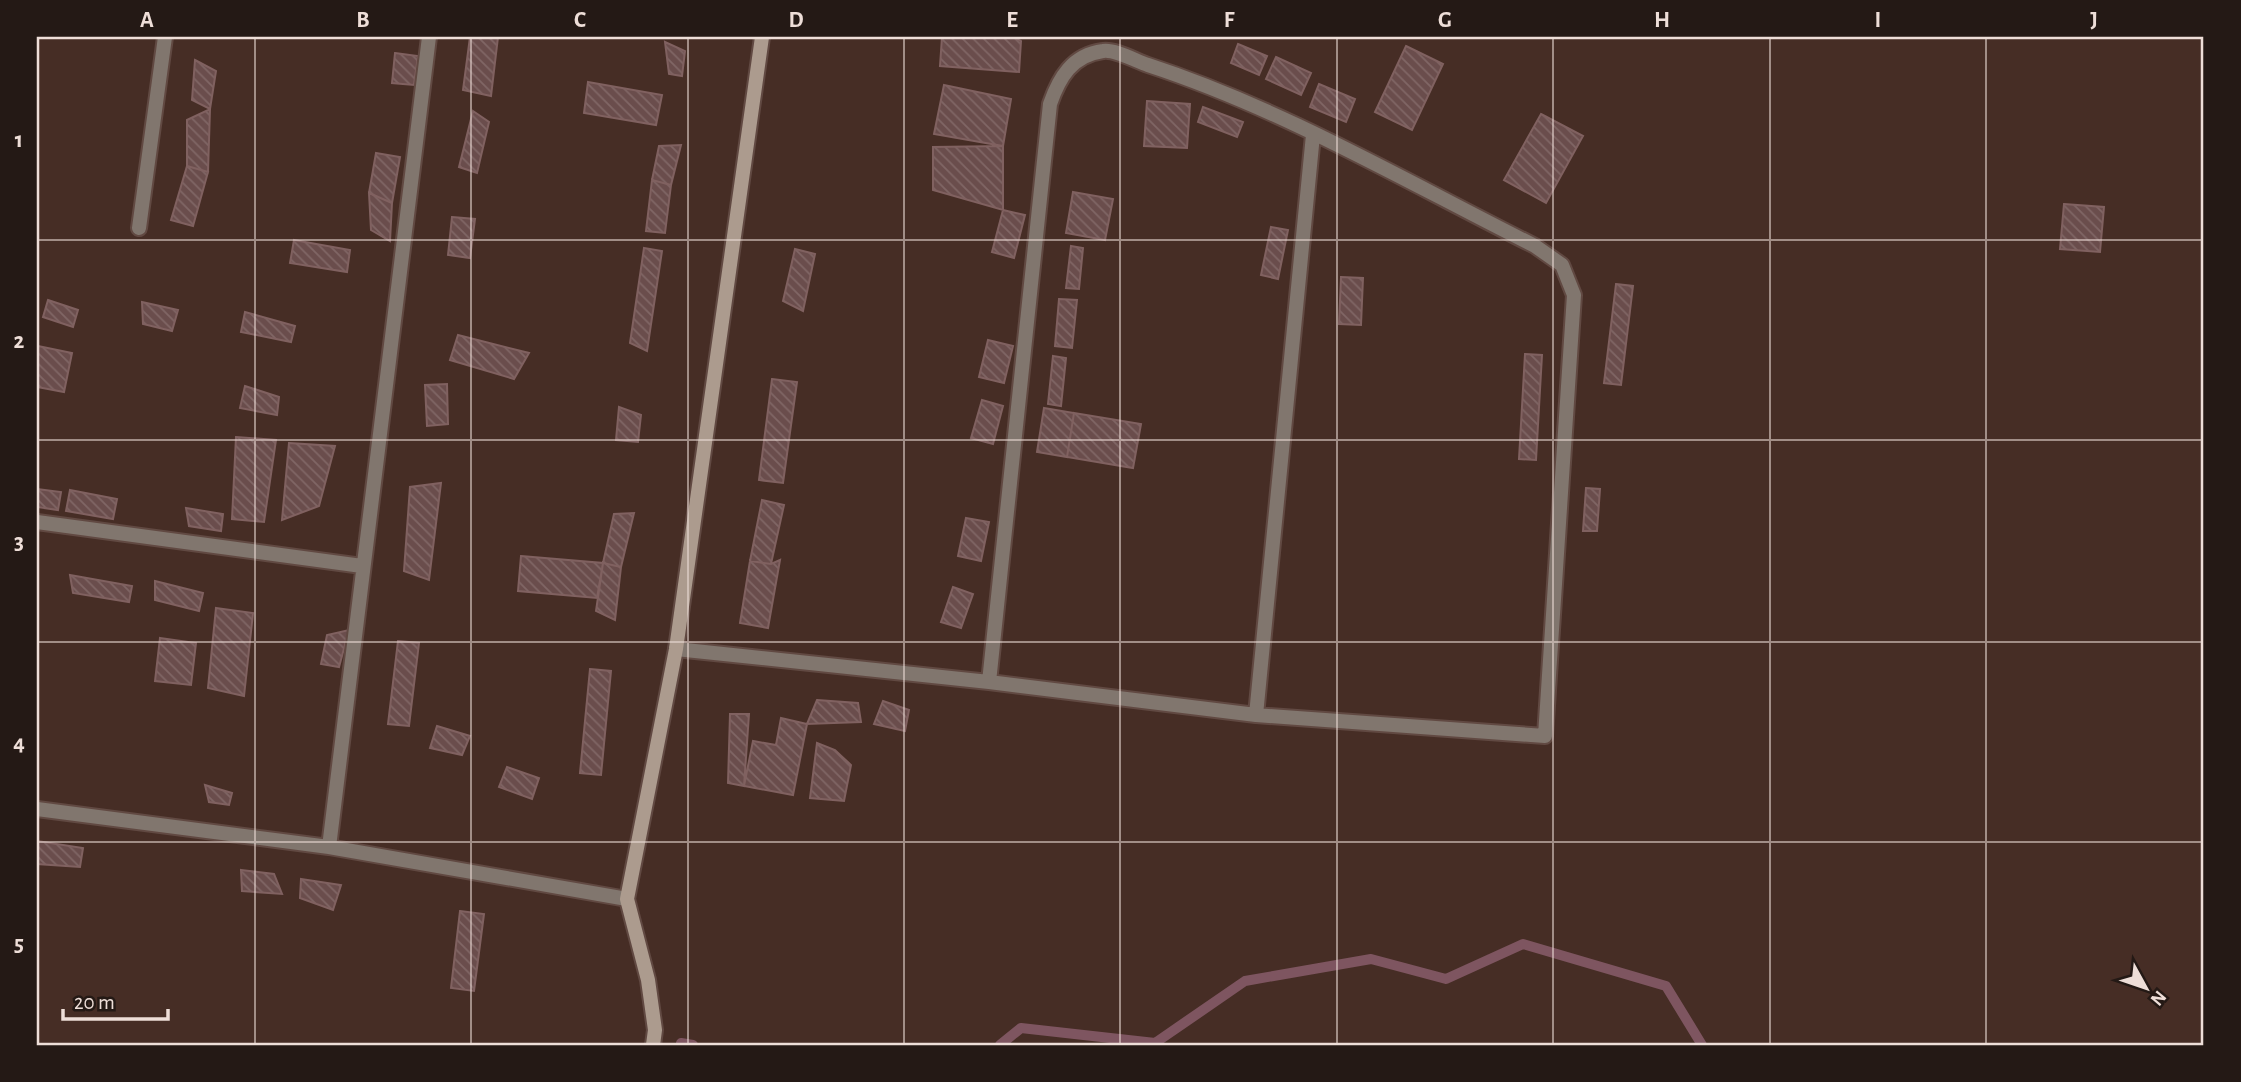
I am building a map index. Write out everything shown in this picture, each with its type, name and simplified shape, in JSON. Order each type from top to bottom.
[{"type":"street","points":[[139,228],[166,37]]},
{"type":"street","points":[[329,847],[429,37]]},
{"type":"street","points":[[653,1045],[655,1030],[648,980],[627,899],[676,649],[762,37]]},
{"type":"street","points":[[676,649],[989,682],[1256,715],[1545,736],[1574,295],[1562,265],[1535,246],[1212,86],[1105,51],[1081,57],[1066,70],[1049,104],[989,682]]},
{"type":"street","points":[[1256,715],[1313,135]]},
{"type":"street","points":[[37,522],[362,566]]},
{"type":"street","points":[[37,809],[329,847],[627,899]]},
{"type":"building","points":[[470,37],[498,37],[491,96],[463,90]]},
{"type":"building","points":[[942,37],[1013,37],[1021,41],[1019,72],[940,66]]},
{"type":"building","points":[[665,42],[685,51],[682,76],[669,74]]},
{"type":"building","points":[[1238,44],[1267,56],[1259,75],[1231,63]]},
{"type":"building","points":[[1406,46],[1443,64],[1412,130],[1375,112]]},
{"type":"building","points":[[395,53],[418,56],[414,85],[392,83]]},
{"type":"building","points":[[1276,57],[1311,73],[1301,95],[1266,79]]},
{"type":"building","points":[[195,60],[216,71],[210,109],[192,100]]},
{"type":"building","points":[[588,82],[662,95],[656,125],[584,113]]},
{"type":"building","points":[[1319,84],[1355,99],[1346,122],[1310,107]]},
{"type":"building","points":[[944,85],[1011,99],[1003,146],[934,134]]},
{"type":"building","points":[[1147,101],[1190,104],[1187,148],[1144,146]]},
{"type":"building","points":[[1203,107],[1243,122],[1237,137],[1198,122]]},
{"type":"building","points":[[210,109],[208,172],[187,166],[187,120]]},
{"type":"building","points":[[473,111],[489,122],[477,173],[459,167]]},
{"type":"building","points":[[1541,114],[1583,136],[1546,203],[1504,180]]},
{"type":"building","points":[[681,145],[671,185],[652,180],[659,146]]},
{"type":"building","points":[[1003,146],[1003,210],[933,190],[933,147]]},
{"type":"building","points":[[376,153],[400,157],[392,203],[369,193]]},
{"type":"building","points":[[187,166],[208,172],[193,226],[171,220]]},
{"type":"building","points":[[652,180],[671,185],[665,233],[646,231]]},
{"type":"building","points":[[1073,192],[1113,199],[1105,240],[1066,233]]},
{"type":"building","points":[[369,193],[392,203],[390,241],[371,230]]},
{"type":"building","points":[[2064,204],[2104,207],[2100,252],[2060,249]]},
{"type":"building","points":[[1003,210],[1025,215],[1014,258],[992,252]]},
{"type":"building","points":[[452,217],[475,219],[470,258],[448,255]]},
{"type":"building","points":[[1271,227],[1288,230],[1278,279],[1261,275]]},
{"type":"building","points":[[294,240],[350,250],[347,272],[290,263]]},
{"type":"building","points":[[1071,246],[1083,248],[1079,289],[1066,288]]},
{"type":"building","points":[[644,248],[662,251],[647,351],[630,343]]},
{"type":"building","points":[[795,249],[815,254],[803,311],[783,301]]},
{"type":"building","points":[[1341,277],[1363,278],[1361,325],[1339,324]]},
{"type":"building","points":[[1616,284],[1633,286],[1621,385],[1604,383]]},
{"type":"building","points":[[1059,299],[1077,300],[1072,348],[1055,346]]},
{"type":"building","points":[[48,300],[78,310],[73,327],[43,317]]},
{"type":"building","points":[[142,302],[178,310],[172,331],[143,324]]},
{"type":"building","points":[[245,312],[295,326],[291,342],[241,332]]},
{"type":"building","points":[[458,335],[529,353],[514,379],[450,360]]},
{"type":"building","points":[[988,340],[1013,346],[1004,383],[979,377]]},
{"type":"building","points":[[38,346],[72,353],[64,392],[37,387]]},
{"type":"building","points":[[1525,354],[1542,355],[1536,460],[1519,459]]},
{"type":"building","points":[[1053,356],[1066,358],[1061,406],[1048,404]]},
{"type":"building","points":[[772,379],[797,382],[783,483],[759,480]]},
{"type":"building","points":[[447,384],[448,424],[427,426],[425,385]]},
{"type":"building","points":[[245,386],[279,397],[277,415],[240,408]]},
{"type":"building","points":[[982,400],[1003,406],[993,444],[971,438]]},
{"type":"building","points":[[619,407],[641,415],[638,442],[616,440]]},
{"type":"building","points":[[1044,408],[1074,413],[1067,457],[1037,452]]},
{"type":"building","points":[[1074,413],[1141,424],[1133,468],[1067,457]]},
{"type":"building","points":[[236,437],[276,440],[264,522],[232,519]]},
{"type":"building","points":[[289,443],[335,446],[319,506],[282,520]]},
{"type":"building","points":[[441,483],[429,580],[404,571],[410,487]]},
{"type":"building","points":[[1586,488],[1600,489],[1597,531],[1583,531]]},
{"type":"building","points":[[37,489],[61,492],[58,510],[37,507]]},
{"type":"building","points":[[70,490],[117,499],[113,519],[66,511]]},
{"type":"building","points":[[762,500],[784,505],[771,564],[750,561]]},
{"type":"building","points":[[186,508],[223,514],[221,531],[189,526]]},
{"type":"building","points":[[634,513],[621,567],[603,563],[614,514]]},
{"type":"building","points":[[966,518],[989,522],[981,561],[958,556]]},
{"type":"building","points":[[521,556],[603,563],[597,598],[518,591]]},
{"type":"building","points":[[780,560],[768,628],[740,623],[750,561],[771,564]]},
{"type":"building","points":[[603,563],[621,567],[615,620],[596,611]]},
{"type":"building","points":[[70,575],[132,586],[129,602],[73,593]]},
{"type":"building","points":[[155,581],[203,593],[199,611],[155,600]]},
{"type":"building","points":[[953,587],[973,594],[961,628],[941,622]]},
{"type":"building","points":[[216,608],[253,613],[244,696],[208,688]]},
{"type":"building","points":[[349,630],[339,667],[321,664],[327,635]]},
{"type":"building","points":[[160,638],[196,643],[191,685],[155,681]]},
{"type":"building","points":[[398,641],[419,643],[409,726],[388,724]]},
{"type":"building","points":[[590,669],[611,671],[601,775],[580,773]]},
{"type":"building","points":[[817,700],[858,703],[861,722],[807,724]]},
{"type":"building","points":[[883,701],[909,710],[905,731],[874,724]]},
{"type":"building","points":[[730,714],[749,714],[744,786],[728,783]]},
{"type":"building","points":[[781,718],[807,724],[793,795],[744,786],[753,741],[776,745]]},
{"type":"building","points":[[437,726],[470,736],[462,755],[430,748]]},
{"type":"building","points":[[817,743],[835,750],[851,765],[844,801],[810,798]]},
{"type":"building","points":[[507,767],[539,778],[532,799],[499,787]]},
{"type":"building","points":[[205,785],[232,793],[229,805],[209,802]]},
{"type":"building","points":[[37,841],[83,848],[80,867],[37,864]]},
{"type":"building","points":[[241,870],[274,874],[282,894],[242,891]]},
{"type":"building","points":[[301,879],[341,885],[333,910],[300,898]]},
{"type":"building","points":[[460,911],[484,914],[474,991],[451,988]]},
{"type":"waterway","points":[[1000,1045],[1021,1028],[1155,1043],[1245,981],[1371,959],[1446,979],[1523,944],[1666,986],[1702,1045]]},
{"type":"waterway","points":[[681,1043],[693,1045]]}]
